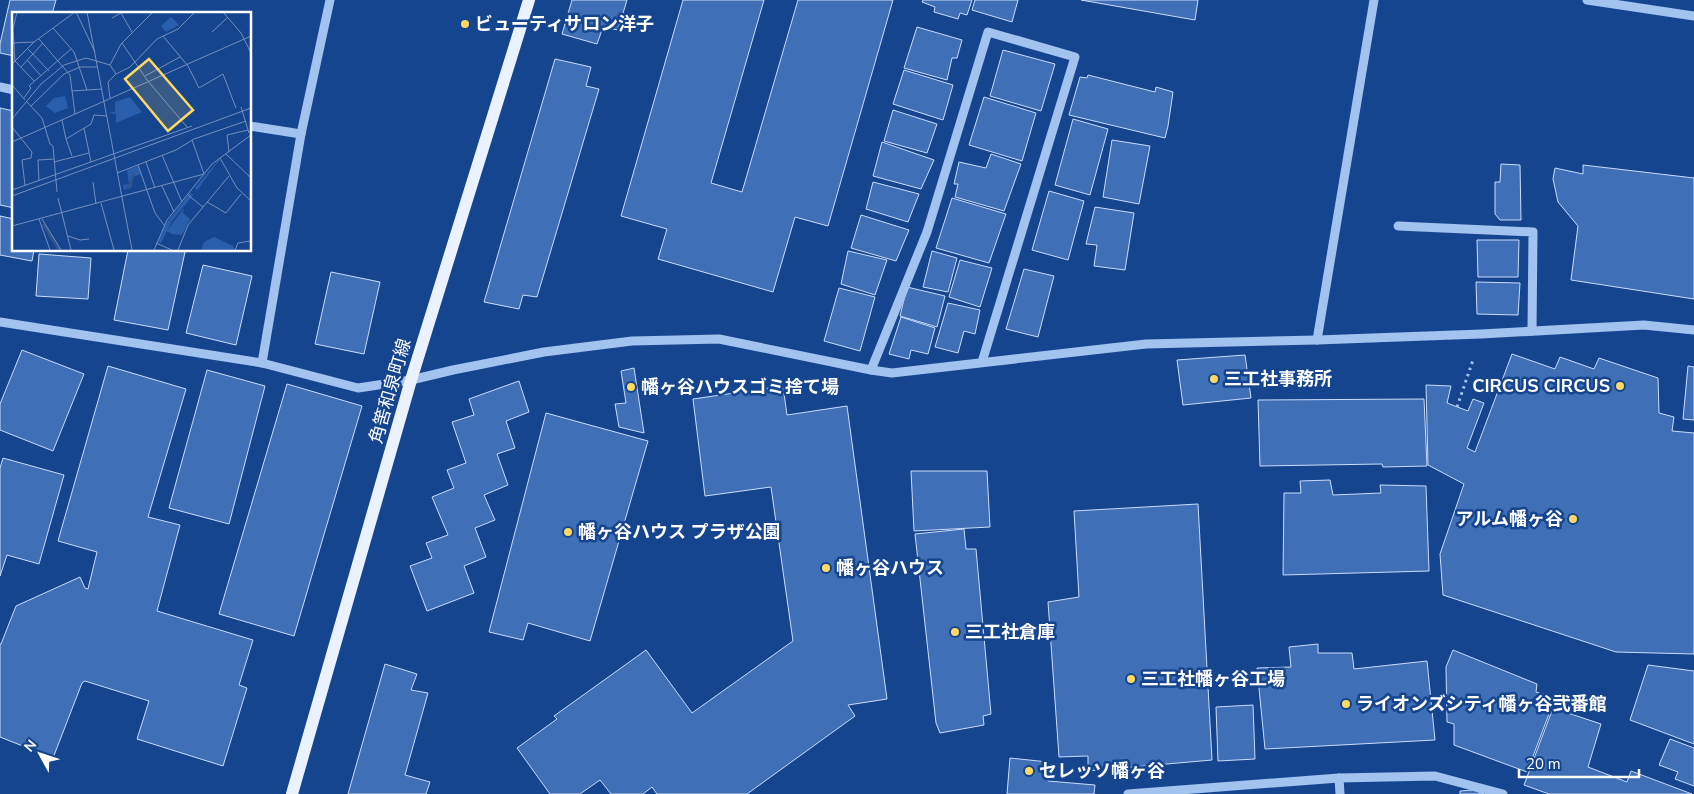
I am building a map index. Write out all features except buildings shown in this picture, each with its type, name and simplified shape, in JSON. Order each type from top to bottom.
[{"type":"main road","name":"角筈和泉町線","points":[[292,794],[411,380],[529,0]]},
{"type":"street","points":[[262,363],[302,134],[330,0]]},
{"type":"street","points":[[1317,340],[1374,0]]},
{"type":"street","points":[[1588,0],[1694,16]]},
{"type":"street","points":[[871,370],[927,232],[988,32],[1075,57],[982,362]]},
{"type":"street","points":[[251,126],[302,134]]},
{"type":"street","points":[[1398,226],[1533,232],[1532,332]]},
{"type":"street","points":[[0,322],[262,363],[358,388],[411,380],[544,352],[632,341],[719,339],[892,373],[1146,344],[1481,334],[1644,325],[1694,330]]},
{"type":"street","points":[[1128,794],[1339,778],[1435,776],[1503,794]]},
{"type":"street","points":[[1339,778],[1340,794]]},
{"type":"path","points":[[1457,407],[1481,334]]},
{"type":"place","name":"ビューティサロン洋子","points":[[465,24]]},
{"type":"place","name":"三工社事務所","points":[[1214,379]]},
{"type":"place","name":"CIRCUS CIRCUS","points":[[1620,386]]},
{"type":"place","name":"幡ヶ谷ハウスゴミ捨て場","points":[[631,387]]},
{"type":"place","name":"アルム幡ヶ谷","points":[[1573,519]]},
{"type":"place","name":"幡ヶ谷ハウス プラザ公園","points":[[568,532]]},
{"type":"place","name":"幡ヶ谷ハウス","points":[[826,568]]},
{"type":"place","name":"三工社倉庫","points":[[955,632]]},
{"type":"place","name":"三工社幡ヶ谷工場","points":[[1131,679]]},
{"type":"place","name":"ライオンズシティ幡ヶ谷弐番館","points":[[1346,704]]},
{"type":"place","name":"セレッソ幡ヶ谷","points":[[1029,771]]}]
